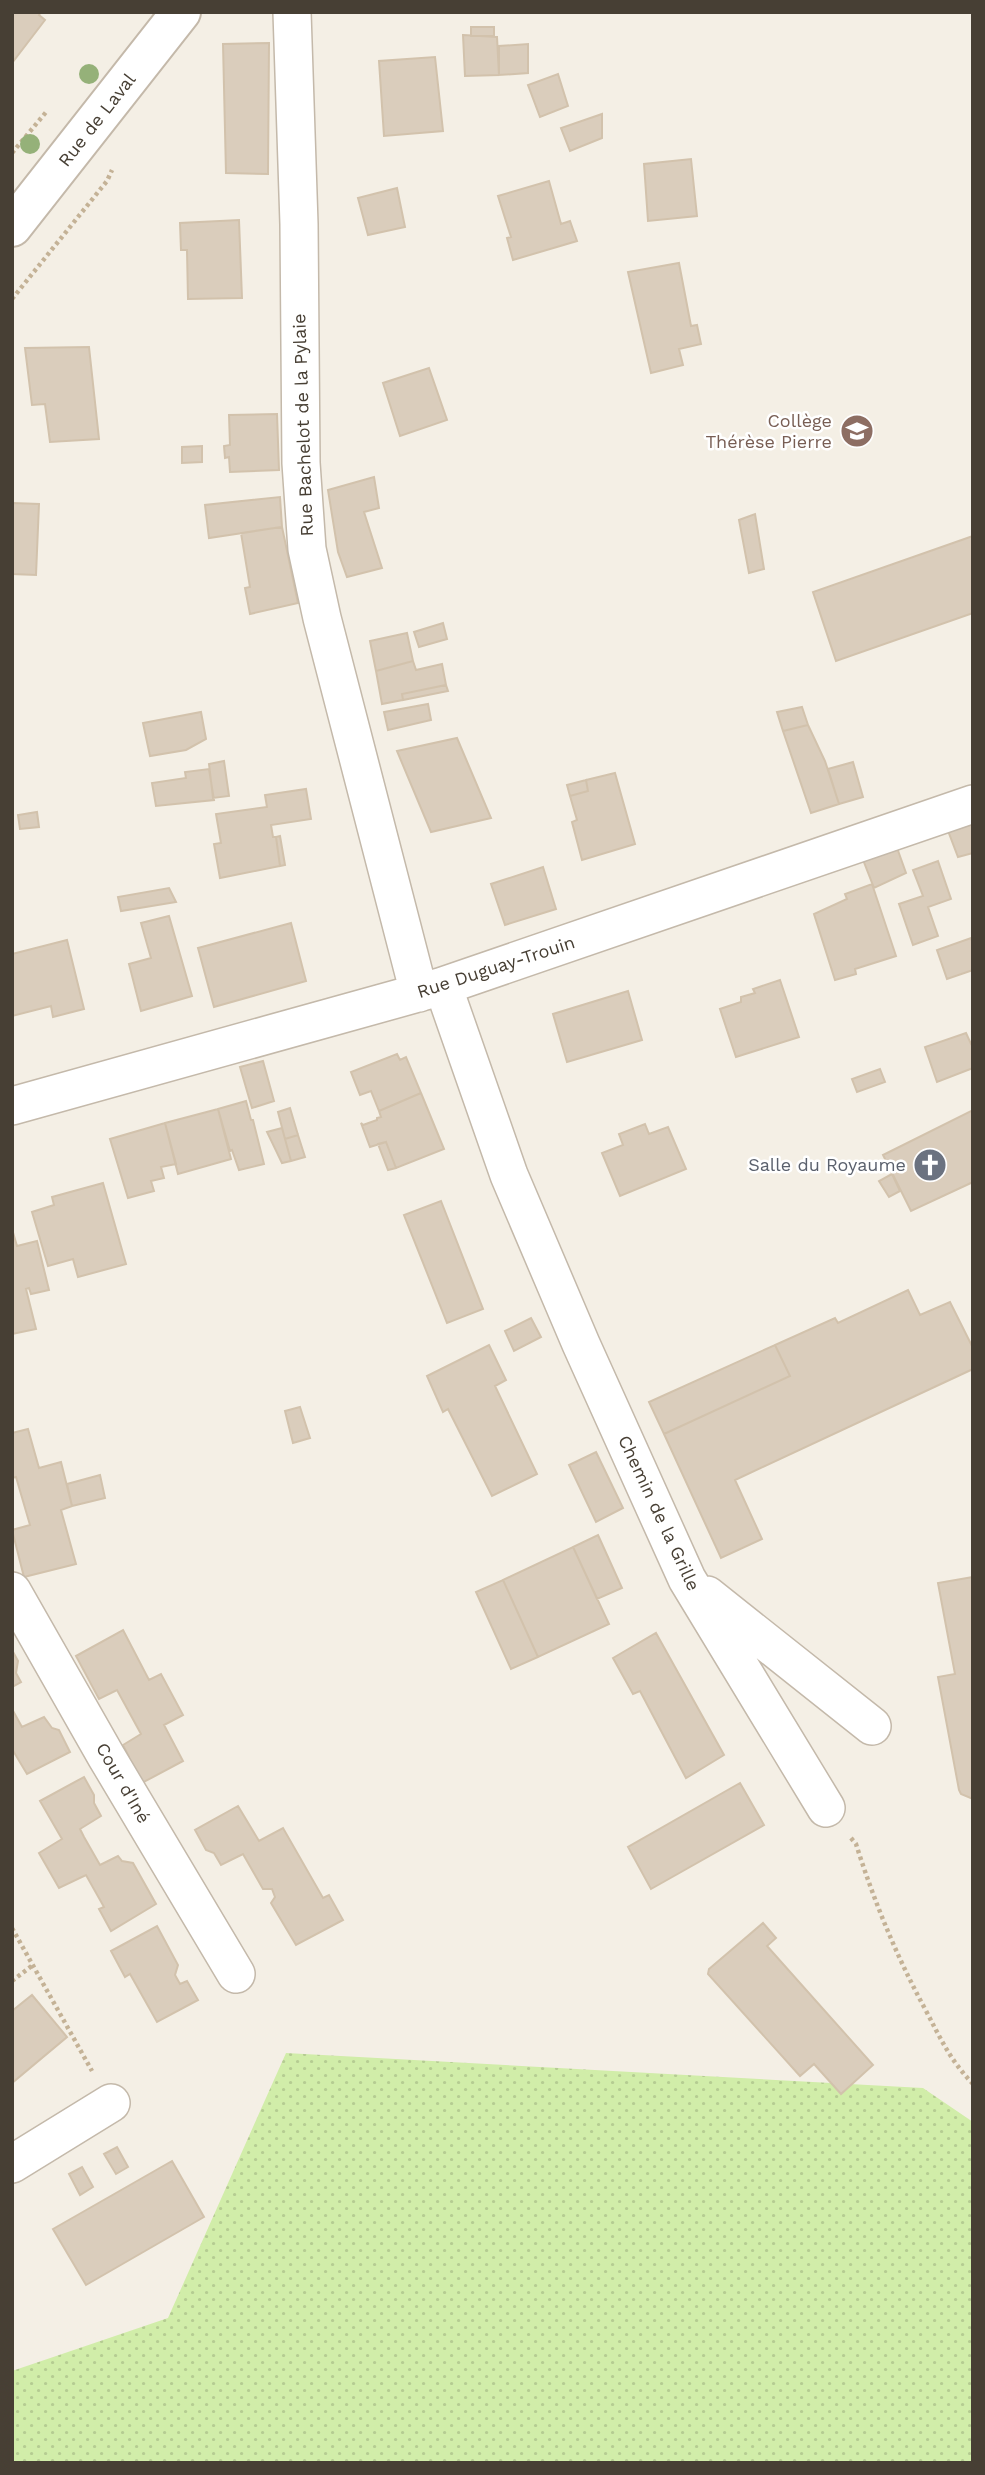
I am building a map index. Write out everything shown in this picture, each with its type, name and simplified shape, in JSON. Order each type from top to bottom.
[{"type":"street","name":"Rue de Laval","points":[[12,227],[181,12]]},
{"type":"street","name":"Rue Bachelot de la Pylaie","points":[[292,12],[299,224],[301,463],[307,549],[322,618],[431,990]]},
{"type":"street","name":"Rue Duguay-Trouin","points":[[12,1106],[431,990],[973,804]]},
{"type":"street","name":"Chemin de la Grille","points":[[431,990],[581,1344],[687,1579],[826,1808]]},
{"type":"street","points":[[687,1579],[872,1726]]},
{"type":"street","name":"Cour d'Iné","points":[[12,1591],[106,1756],[236,1974]]},
{"type":"street","points":[[12,2164],[111,2103]]},
{"type":"path","points":[[826,1808],[856,1844],[875,1903],[909,1979],[953,2063],[973,2084]]},
{"type":"path","points":[[12,1928],[111,2103]]},
{"type":"path","points":[[12,1982],[33,1965]]},
{"type":"green space","points":[[286,2053],[923,2088],[973,2122],[973,2463],[12,2463],[12,2371],[168,2318]]},
{"type":"building","points":[[12,12],[41,12],[39,15],[45,20],[12,63]]},
{"type":"building","points":[[471,27],[494,27],[494,36],[471,36]]},
{"type":"building","points":[[463,35],[497,37],[499,75],[465,76]]},
{"type":"building","points":[[269,43],[268,174],[226,173],[223,44]]},
{"type":"building","points":[[528,44],[528,73],[499,75],[499,46]]},
{"type":"building","points":[[435,57],[443,131],[384,136],[379,61]]},
{"type":"building","points":[[558,74],[568,106],[540,117],[528,85]]},
{"type":"building","points":[[602,114],[602,138],[570,151],[561,128]]},
{"type":"building","points":[[691,159],[697,216],[648,221],[644,164]]},
{"type":"building","points":[[549,181],[561,224],[570,221],[577,241],[513,260],[507,238],[511,237],[498,196]]},
{"type":"building","points":[[397,188],[405,227],[368,235],[358,198]]},
{"type":"building","points":[[239,220],[242,298],[188,299],[187,250],[181,250],[180,223]]},
{"type":"building","points":[[679,263],[691,326],[697,325],[701,344],[679,349],[683,365],[651,373],[628,272]]},
{"type":"building","points":[[89,347],[99,439],[50,442],[45,404],[32,405],[25,348]]},
{"type":"building","points":[[429,368],[447,420],[400,436],[383,383]]},
{"type":"building","points":[[277,414],[279,470],[230,472],[229,457],[225,458],[224,446],[230,445],[229,415]]},
{"type":"building","points":[[202,446],[202,462],[182,463],[182,447]]},
{"type":"building","points":[[374,477],[379,508],[364,512],[382,568],[347,577],[338,552],[328,490]]},
{"type":"building","points":[[280,497],[282,527],[209,538],[205,505]]},
{"type":"building","points":[[12,503],[39,504],[36,575],[12,574]]},
{"type":"building","points":[[755,514],[764,569],[749,573],[739,520]]},
{"type":"building","points":[[282,527],[298,603],[250,614],[245,588],[250,587],[241,533]]},
{"type":"building","points":[[973,536],[973,613],[836,661],[813,592]]},
{"type":"building","points":[[443,623],[447,639],[419,647],[414,632]]},
{"type":"building","points":[[407,633],[413,661],[376,671],[370,641]]},
{"type":"building","points":[[413,661],[416,670],[442,664],[446,685],[402,694],[403,700],[382,704],[376,671]]},
{"type":"building","points":[[446,685],[448,691],[403,700],[402,694]]},
{"type":"building","points":[[428,704],[431,720],[388,730],[384,712]]},
{"type":"building","points":[[802,707],[808,725],[783,731],[777,712]]},
{"type":"building","points":[[201,712],[206,739],[186,750],[150,756],[143,723]]},
{"type":"building","points":[[808,725],[825,761],[839,804],[811,813],[783,731]]},
{"type":"building","points":[[457,738],[491,818],[431,832],[397,751]]},
{"type":"building","points":[[224,761],[229,796],[213,798],[209,764]]},
{"type":"building","points":[[853,762],[863,797],[839,804],[828,769]]},
{"type":"building","points":[[209,769],[214,800],[156,806],[152,783],[186,778],[185,772]]},
{"type":"building","points":[[615,773],[635,844],[582,860],[572,822],[577,820],[570,796],[588,791],[586,780]]},
{"type":"building","points":[[586,780],[588,791],[570,796],[567,785]]},
{"type":"building","points":[[306,789],[311,819],[271,825],[273,837],[276,837],[280,866],[220,878],[214,844],[221,843],[216,814],[267,807],[265,795]]},
{"type":"building","points":[[37,812],[39,827],[20,829],[18,815]]},
{"type":"building","points":[[973,819],[973,853],[958,857],[947,828]]},
{"type":"building","points":[[280,836],[285,865],[280,866],[276,837]]},
{"type":"building","points":[[896,845],[906,873],[874,888],[862,857]]},
{"type":"building","points":[[938,861],[951,899],[928,907],[938,936],[913,945],[899,904],[923,896],[913,870]]},
{"type":"building","points":[[543,867],[556,909],[505,925],[491,884]]},
{"type":"building","points":[[872,884],[896,956],[855,969],[856,974],[835,980],[814,914],[847,899],[845,894]]},
{"type":"building","points":[[169,888],[176,902],[121,911],[118,897]]},
{"type":"building","points":[[169,916],[192,996],[141,1011],[129,964],[151,958],[141,923]]},
{"type":"building","points":[[291,923],[306,981],[214,1007],[198,948]]},
{"type":"building","points":[[971,938],[973,970],[947,979],[937,950]]},
{"type":"building","points":[[67,940],[84,1009],[53,1017],[51,1006],[12,1016],[12,954]]},
{"type":"building","points":[[780,980],[799,1037],[736,1057],[720,1009],[741,1002],[741,997],[755,993],[753,989]]},
{"type":"building","points":[[628,991],[642,1040],[567,1062],[553,1014]]},
{"type":"building","points":[[966,1033],[971,1044],[973,1043],[973,1068],[937,1082],[925,1047]]},
{"type":"building","points":[[397,1054],[400,1060],[406,1057],[421,1093],[379,1111],[371,1091],[360,1095],[351,1072]]},
{"type":"building","points":[[263,1061],[274,1101],[252,1108],[240,1067]]},
{"type":"building","points":[[880,1069],[885,1082],[857,1092],[852,1079]]},
{"type":"building","points":[[421,1093],[444,1149],[396,1168],[386,1142],[370,1147],[361,1123],[363,1125],[377,1120],[381,1117],[379,1111]]},
{"type":"building","points":[[246,1101],[264,1164],[239,1170],[232,1150],[230,1151],[218,1109]]},
{"type":"building","points":[[290,1108],[298,1135],[285,1139],[278,1112]]},
{"type":"building","points":[[218,1109],[231,1159],[178,1174],[165,1123]]},
{"type":"building","name":"Salle du Royaume","points":[[973,1110],[973,1182],[911,1211],[883,1155]]},
{"type":"building","points":[[165,1123],[176,1164],[161,1167],[164,1178],[151,1181],[154,1191],[128,1198],[110,1139]]},
{"type":"building","points":[[645,1124],[649,1134],[668,1127],[686,1169],[620,1196],[602,1153],[623,1145],[619,1134]]},
{"type":"building","points":[[282,1128],[291,1161],[282,1163],[267,1132]]},
{"type":"building","points":[[298,1135],[305,1157],[291,1161],[285,1139]]},
{"type":"building","points":[[386,1142],[396,1168],[388,1170],[378,1144]]},
{"type":"building","points":[[892,1174],[900,1191],[889,1197],[879,1181]]},
{"type":"building","points":[[103,1183],[126,1264],[78,1277],[73,1259],[48,1266],[32,1212],[54,1205],[52,1197]]},
{"type":"building","points":[[441,1201],[483,1309],[447,1323],[404,1215]]},
{"type":"building","points":[[12,1229],[17,1246],[37,1241],[49,1290],[31,1294],[29,1288],[26,1289],[36,1329],[12,1334]]},
{"type":"building","points":[[908,1290],[920,1315],[950,1302],[973,1348],[973,1369],[735,1480],[762,1539],[721,1558],[664,1434],[790,1376],[775,1345],[835,1318],[838,1323]]},
{"type":"building","points":[[531,1318],[541,1337],[514,1351],[505,1331]]},
{"type":"building","points":[[489,1345],[506,1380],[495,1386],[537,1474],[492,1496],[448,1409],[443,1412],[427,1376]]},
{"type":"building","points":[[775,1345],[790,1376],[664,1434],[649,1402]]},
{"type":"building","points":[[300,1407],[310,1438],[293,1443],[285,1411]]},
{"type":"building","points":[[28,1429],[39,1468],[61,1462],[72,1506],[61,1510],[76,1564],[24,1577],[12,1530],[30,1525],[16,1477],[12,1478],[12,1433]]},
{"type":"building","points":[[596,1452],[623,1508],[596,1522],[569,1465]]},
{"type":"building","points":[[100,1475],[105,1498],[72,1506],[67,1484]]},
{"type":"building","points":[[598,1535],[622,1588],[597,1599],[573,1547]]},
{"type":"building","points":[[573,1547],[609,1624],[538,1657],[503,1580]]},
{"type":"building","points":[[973,1577],[973,1799],[961,1794],[959,1790],[938,1677],[955,1674],[938,1583]]},
{"type":"building","points":[[503,1580],[538,1657],[511,1669],[476,1592]]},
{"type":"building","points":[[123,1630],[149,1680],[161,1674],[183,1715],[164,1725],[183,1761],[140,1784],[123,1745],[141,1734],[117,1690],[99,1699],[76,1656]]},
{"type":"building","points":[[656,1633],[724,1755],[686,1778],[640,1691],[633,1694],[613,1658]]},
{"type":"building","points":[[12,1650],[18,1661],[16,1673],[21,1682],[12,1687]]},
{"type":"building","points":[[12,1709],[22,1727],[44,1717],[52,1728],[59,1730],[70,1752],[27,1774],[12,1749]]},
{"type":"building","points":[[84,1777],[101,1816],[80,1829],[84,1837],[100,1865],[118,1856],[122,1861],[133,1863],[156,1904],[111,1931],[99,1909],[104,1907],[86,1875],[59,1888],[39,1853],[62,1839],[40,1801]]},
{"type":"building","points":[[740,1783],[764,1825],[651,1889],[628,1847]]},
{"type":"building","points":[[238,1806],[259,1841],[283,1828],[323,1898],[329,1895],[343,1920],[296,1945],[271,1903],[275,1897],[272,1889],[263,1889],[243,1854],[221,1865],[214,1853],[206,1850],[195,1830]]},
{"type":"building","points":[[763,1923],[776,1938],[767,1946],[873,2065],[841,2094],[814,2064],[800,2076],[708,1974],[709,1969]]},
{"type":"building","points":[[157,1926],[178,1965],[175,1975],[180,1984],[187,1981],[198,2000],[157,2022],[130,1974],[125,1977],[111,1951]]},
{"type":"building","points":[[32,1995],[67,2037],[12,2083],[12,2011]]},
{"type":"building","points":[[117,2147],[128,2167],[116,2174],[104,2154]]},
{"type":"building","points":[[172,2161],[204,2217],[86,2285],[53,2229]]},
{"type":"building","points":[[82,2167],[93,2187],[80,2195],[69,2174]]},
{"type":"place","name":"Collège Thérèse Pierre","points":[[857,431]]},
{"type":"place","name":"Salle du Royaume","points":[[930,1165]]}]
